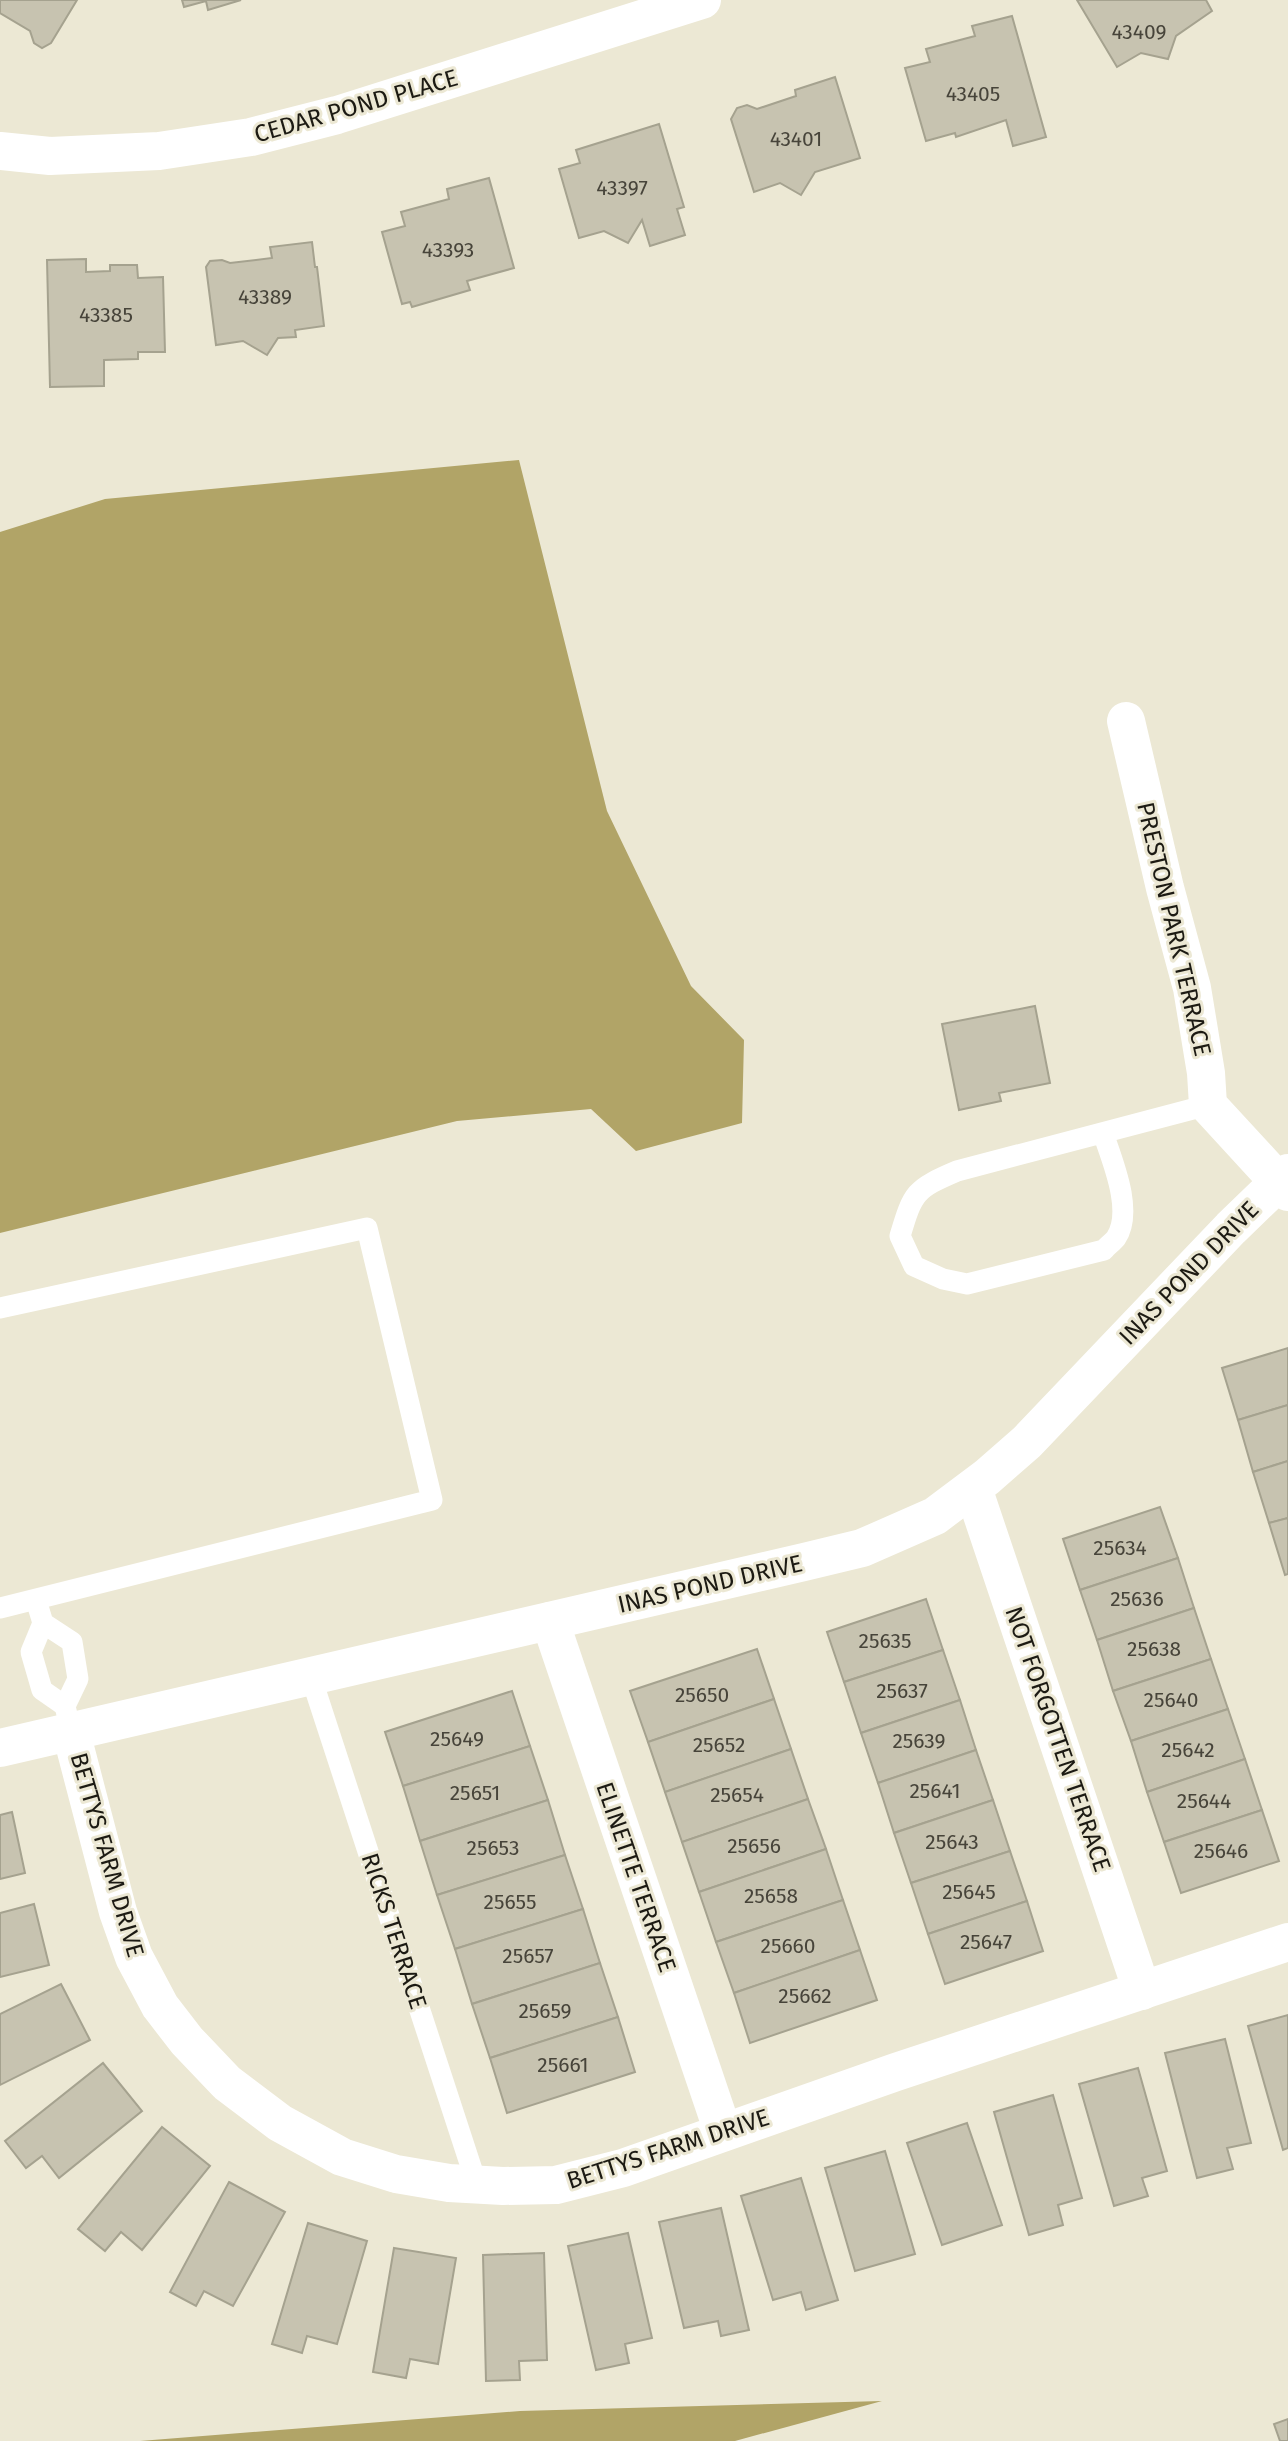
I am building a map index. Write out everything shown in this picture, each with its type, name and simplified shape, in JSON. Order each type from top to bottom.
[{"type":"street","name":"CEDAR POND PLACE","points":[[0,152],[50,156],[159,151],[251,137],[337,115],[702,0]]},
{"type":"street","name":"PRESTON PARK TERRACE","points":[[1126,721],[1165,888],[1192,988],[1206,1073],[1208,1105]]},
{"type":"street","points":[[1208,1105],[1285,1183]]},
{"type":"street","name":"INAS POND DRIVE","points":[[0,1748],[68,1719],[311,1677],[862,1548],[935,1516],[1027,1442],[1231,1228],[1285,1183]]},
{"type":"street","name":"NOT FORGOTTEN TERRACE","points":[[973,1488],[1142,1990]]},
{"type":"street","name":"ELINETTE TERRACE","points":[[550,1621],[723,2132]]},
{"type":"street","name":"BETTYS FARM DRIVE","points":[[68,1719],[111,1885],[134,1957],[160,2006],[187,2042],[227,2083],[280,2123],[342,2157],[396,2174],[477,2185],[556,2185],[623,2168],[895,2072],[1288,1942]]},
{"type":"lane","points":[[1103,1133],[1119,1179],[1123,1217],[1116,1237],[1104,1250],[967,1284],[943,1279],[914,1266],[900,1236],[911,1199],[931,1182],[957,1171],[1208,1105]]},
{"type":"lane","points":[[0,1308],[367,1228],[432,1500],[0,1608]]},
{"type":"lane","points":[[36,1600],[43,1623],[72,1643],[78,1679],[68,1719]]},
{"type":"lane","points":[[43,1623],[31,1652],[42,1690],[68,1719]]},
{"type":"lane","name":"RICKS TERRACE","points":[[311,1677],[477,2185]]},
{"type":"shaded area","points":[[519,460],[607,811],[691,986],[744,1040],[742,1123],[636,1151],[591,1109],[457,1121],[0,1233],[0,532],[105,499]]},
{"type":"shaded area","points":[[882,2401],[735,2441],[140,2441],[520,2411]]},
{"type":"building","points":[[0,0],[77,0],[51,43],[42,48],[34,43],[30,31],[0,13]]},
{"type":"building","points":[[182,0],[241,0],[208,10],[206,1],[184,7]]},
{"type":"building","points":[[1077,0],[1206,0],[1212,11],[1176,36],[1168,59],[1141,53],[1117,67]]},
{"type":"building","points":[[1012,16],[1046,137],[1013,146],[1006,120],[956,137],[955,133],[926,141],[905,68],[930,62],[926,49],[975,36],[972,26]]},
{"type":"building","points":[[835,77],[860,158],[815,172],[801,195],[780,183],[754,192],[731,119],[737,108],[747,105],[757,109],[796,96],[795,90]]},
{"type":"building","points":[[659,124],[684,207],[677,209],[685,235],[650,246],[642,220],[628,243],[604,231],[579,238],[559,169],[580,163],[576,150]]},
{"type":"building","points":[[489,178],[514,268],[467,281],[470,290],[412,307],[410,302],[402,304],[382,232],[405,226],[401,212],[449,199],[447,189]]},
{"type":"building","points":[[312,242],[324,326],[295,330],[296,337],[278,338],[267,355],[243,341],[216,345],[206,267],[210,261],[222,260],[230,263],[272,258],[270,247]]},
{"type":"building","points":[[86,259],[86,272],[110,271],[110,265],[137,265],[138,278],[163,277],[165,352],[138,352],[138,359],[104,360],[104,386],[50,387],[47,260]]},
{"type":"building","points":[[1035,1006],[1050,1083],[999,1093],[1001,1101],[959,1110],[942,1024]]},
{"type":"building","points":[[1288,1348],[1288,1405],[1238,1420],[1222,1368]]},
{"type":"building","points":[[1288,1405],[1288,1461],[1253,1472],[1238,1420]]},
{"type":"building","points":[[1288,1461],[1288,1518],[1269,1523],[1253,1472]]},
{"type":"building","points":[[1160,1507],[1178,1558],[1080,1590],[1063,1539]]},
{"type":"building","points":[[1288,1518],[1288,1574],[1285,1575],[1269,1523]]},
{"type":"building","points":[[1178,1558],[1194,1608],[1097,1640],[1080,1590]]},
{"type":"building","points":[[926,1599],[943,1650],[844,1682],[827,1632]]},
{"type":"building","points":[[1194,1608],[1211,1659],[1113,1691],[1097,1640]]},
{"type":"building","points":[[757,1649],[774,1699],[648,1742],[630,1691]]},
{"type":"building","points":[[943,1650],[960,1700],[861,1733],[844,1682]]},
{"type":"building","points":[[1211,1659],[1228,1709],[1131,1741],[1113,1691]]},
{"type":"building","points":[[512,1691],[530,1746],[403,1786],[385,1732]]},
{"type":"building","points":[[774,1699],[791,1749],[665,1792],[648,1742]]},
{"type":"building","points":[[960,1700],[976,1750],[878,1783],[861,1733]]},
{"type":"building","points":[[1228,1709],[1245,1759],[1147,1792],[1131,1741]]},
{"type":"building","points":[[530,1746],[548,1800],[420,1841],[403,1786]]},
{"type":"building","points":[[791,1749],[808,1799],[682,1842],[665,1792]]},
{"type":"building","points":[[976,1750],[993,1800],[894,1833],[878,1783]]},
{"type":"building","points":[[1245,1759],[1262,1810],[1164,1842],[1147,1792]]},
{"type":"building","points":[[808,1799],[826,1849],[699,1892],[682,1842]]},
{"type":"building","points":[[548,1800],[565,1855],[437,1895],[420,1841]]},
{"type":"building","points":[[993,1800],[1010,1851],[911,1883],[894,1833]]},
{"type":"building","points":[[1262,1810],[1279,1861],[1181,1893],[1164,1842]]},
{"type":"building","points":[[12,1812],[25,1873],[0,1879],[0,1815]]},
{"type":"building","points":[[826,1849],[843,1900],[716,1942],[699,1892]]},
{"type":"building","points":[[1010,1851],[1027,1901],[928,1934],[911,1883]]},
{"type":"building","points":[[565,1855],[583,1909],[455,1949],[437,1895]]},
{"type":"building","points":[[843,1900],[860,1950],[734,1993],[716,1942]]},
{"type":"building","points":[[1027,1901],[1043,1951],[945,1984],[928,1934]]},
{"type":"building","points":[[34,1904],[49,1965],[0,1977],[0,1913]]},
{"type":"building","points":[[583,1909],[600,1963],[472,2004],[455,1949]]},
{"type":"building","points":[[860,1950],[877,2000],[750,2043],[734,1993]]},
{"type":"building","points":[[600,1963],[618,2017],[490,2058],[472,2004]]},
{"type":"building","points":[[61,1984],[90,2040],[0,2085],[0,2014]]},
{"type":"building","points":[[1288,2015],[1288,2148],[1283,2150],[1248,2026]]},
{"type":"building","points":[[618,2017],[635,2072],[507,2113],[490,2058]]},
{"type":"building","points":[[1225,2039],[1251,2143],[1227,2148],[1233,2169],[1197,2178],[1165,2053]]},
{"type":"building","points":[[103,2063],[142,2111],[59,2178],[42,2156],[26,2168],[5,2141]]},
{"type":"building","points":[[1138,2068],[1167,2171],[1142,2178],[1148,2196],[1114,2206],[1079,2084]]},
{"type":"building","points":[[1053,2095],[1082,2198],[1058,2205],[1063,2225],[1029,2235],[994,2112]]},
{"type":"building","points":[[967,2123],[1002,2225],[942,2245],[907,2143]]},
{"type":"building","points":[[162,2127],[210,2166],[142,2250],[121,2232],[105,2251],[78,2229]]},
{"type":"building","points":[[885,2151],[915,2254],[855,2271],[825,2168]]},
{"type":"building","points":[[801,2178],[838,2300],[806,2310],[801,2292],[773,2300],[741,2196]]},
{"type":"building","points":[[229,2182],[285,2212],[233,2306],[204,2291],[196,2306],[170,2292]]},
{"type":"building","points":[[721,2208],[749,2330],[721,2336],[718,2321],[684,2328],[659,2222]]},
{"type":"building","points":[[308,2223],[367,2241],[337,2344],[307,2336],[302,2353],[272,2344]]},
{"type":"building","points":[[628,2233],[652,2338],[625,2344],[629,2363],[596,2370],[568,2246]]},
{"type":"building","points":[[394,2248],[456,2258],[438,2364],[410,2359],[406,2378],[373,2372]]},
{"type":"building","points":[[544,2253],[547,2360],[519,2361],[520,2380],[486,2381],[483,2255]]},
{"type":"building","points":[[1288,2419],[1288,2441],[1280,2441],[1274,2424]]}]
